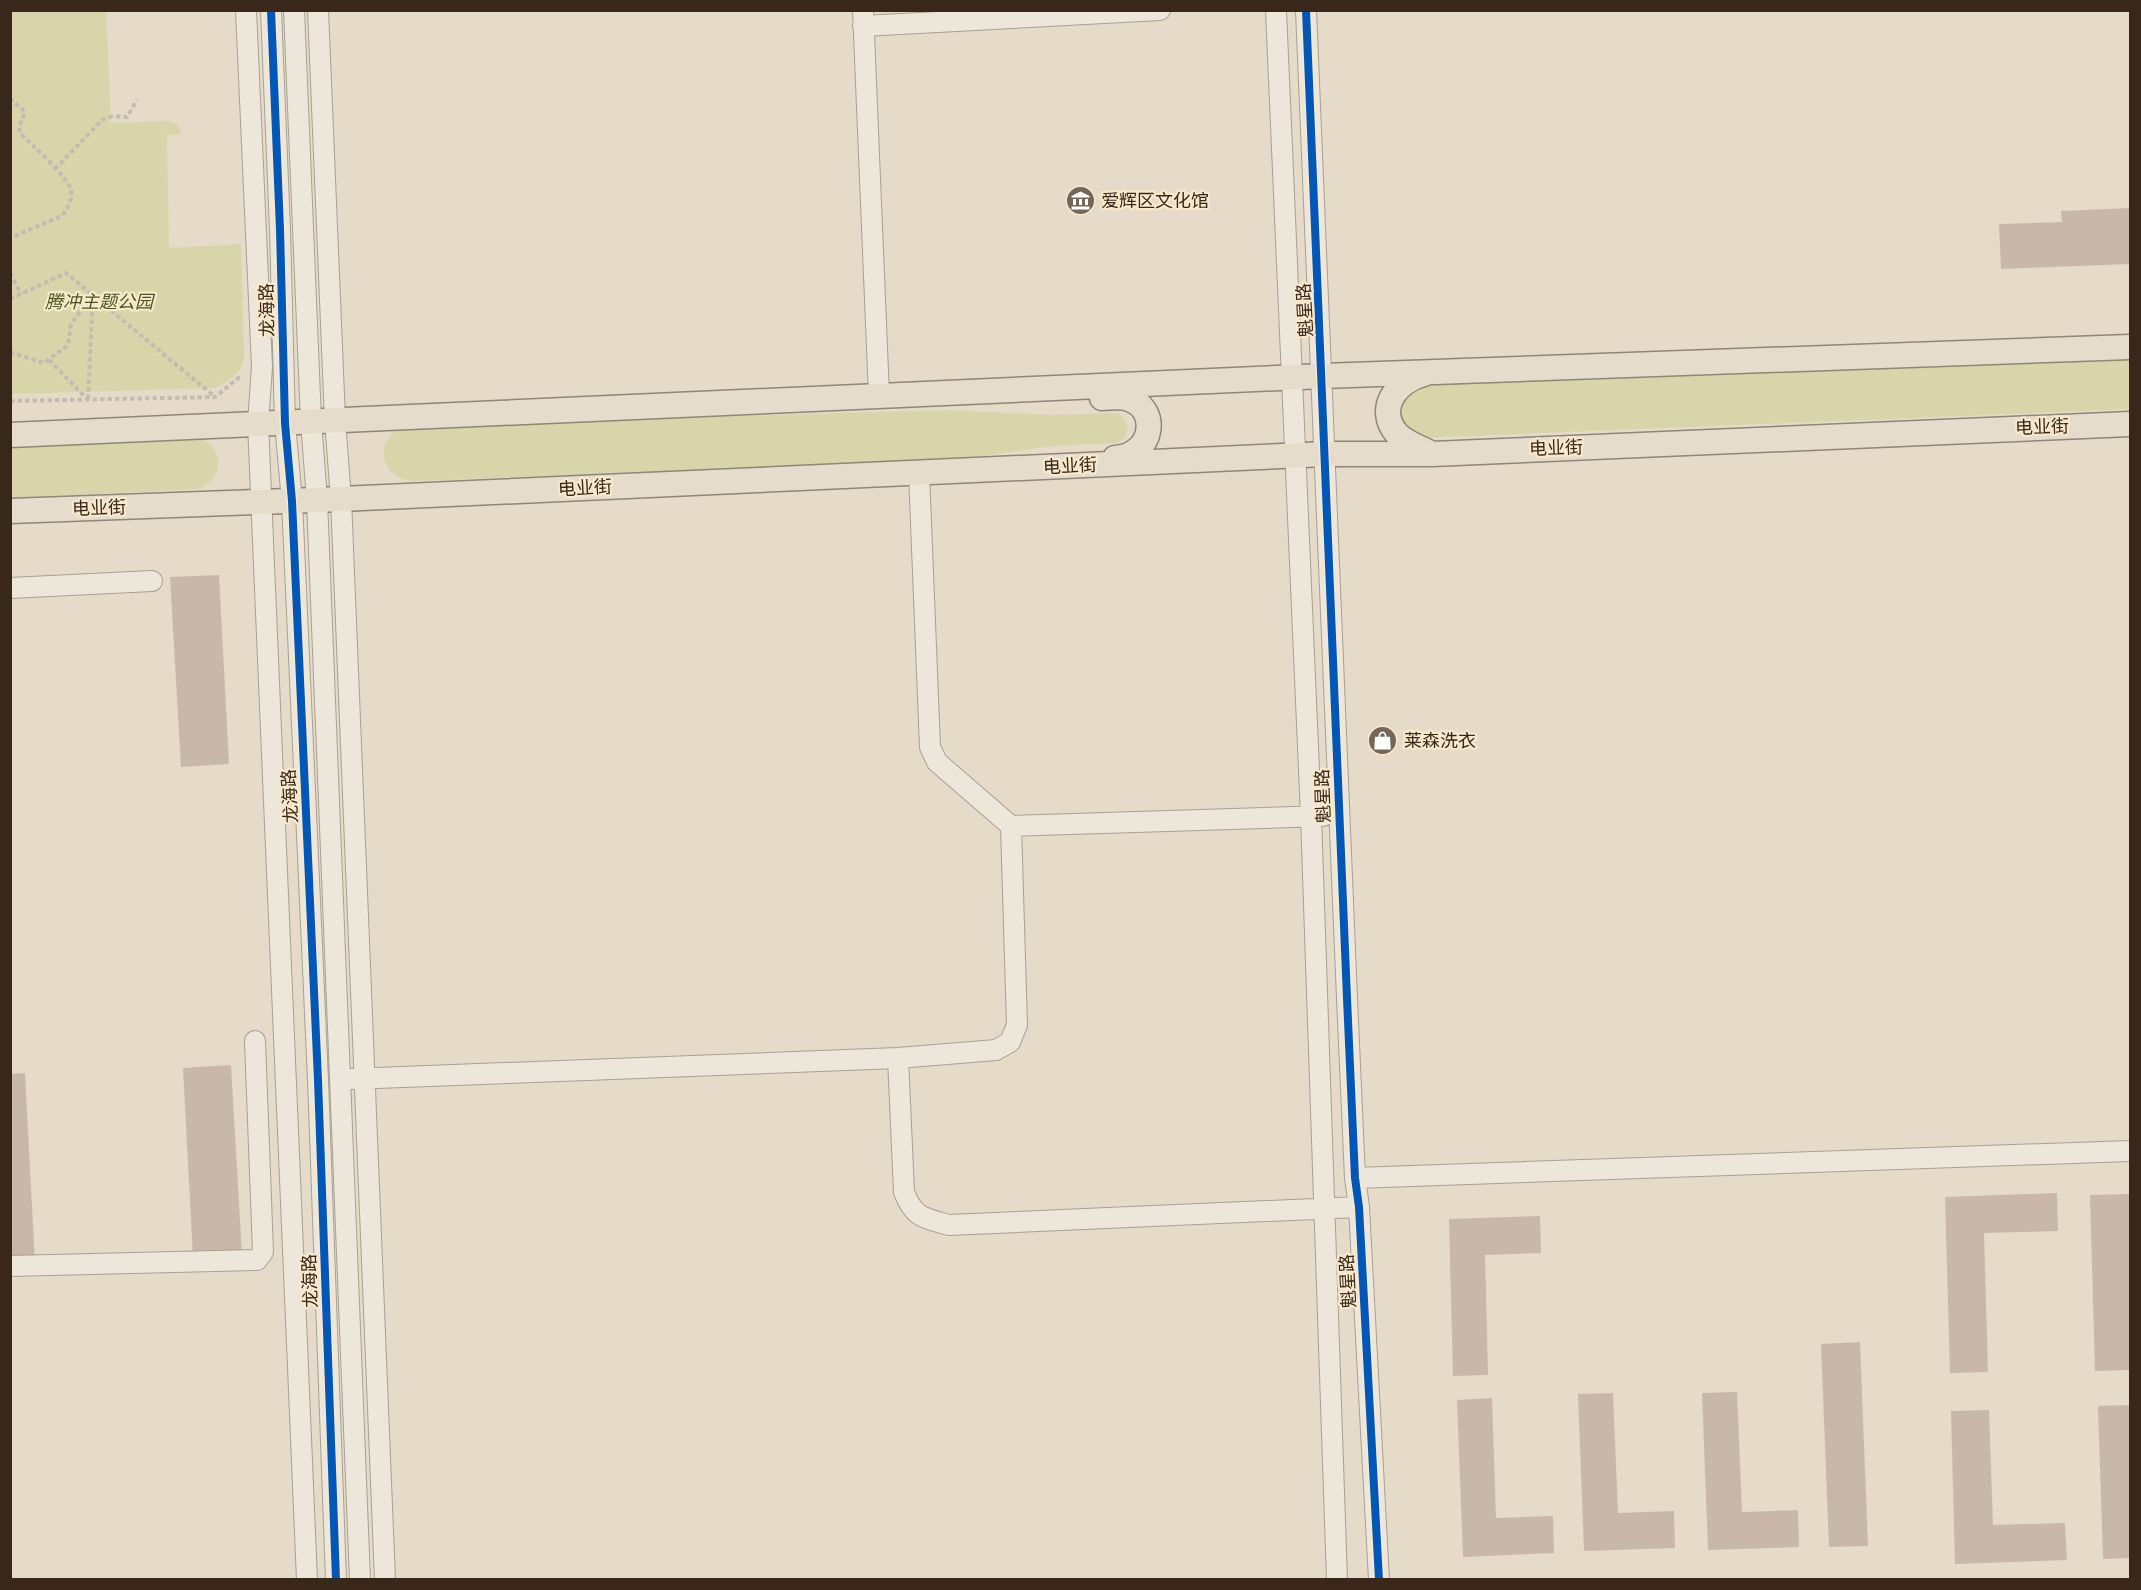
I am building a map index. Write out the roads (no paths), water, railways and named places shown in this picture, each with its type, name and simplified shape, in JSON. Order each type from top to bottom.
[{"type":"main road","points":[[10,435],[1323,376],[2130,346]]},
{"type":"main road","points":[[1432,453],[1403,439],[1395,431],[1390,421],[1389,410],[1396,389],[1404,381],[1435,372]]},
{"type":"main road","points":[[995,390],[1047,399],[1126,398],[1142,408],[1149,424],[1145,442],[1132,455],[1056,460],[1003,469]]},
{"type":"main road","name":"电业街","points":[[10,511],[329,500],[1295,455],[1432,453],[2130,424]]},
{"type":"street","points":[[246,10],[262,366],[258,423],[307,1580]]},
{"type":"street","name":"龙海路","points":[[271,10],[285,423],[292,501],[318,1080],[336,1580]]},
{"type":"street","points":[[294,10],[311,421],[329,500],[363,1078],[385,1580]]},
{"type":"street","points":[[318,10],[335,420],[329,500],[340,1079],[360,1580]]},
{"type":"street","points":[[879,396],[863,18],[1160,10]]},
{"type":"street","name":"魁星路","points":[[1276,10],[1311,816],[1337,1580]]},
{"type":"street","name":"魁星路","points":[[1306,10],[1323,376],[1338,815],[1355,1178],[1359,1207],[1379,1580]]},
{"type":"street","points":[[919,473],[930,747],[937,762],[1011,826],[1338,815]]},
{"type":"street","points":[[10,588],[152,581]]},
{"type":"street","points":[[318,1080],[898,1058],[996,1050],[1010,1042],[1017,1025],[1011,826]]},
{"type":"street","points":[[10,1266],[257,1260],[263,1252],[255,1041]]},
{"type":"street","points":[[898,1058],[904,1192],[910,1208],[921,1218],[949,1226],[1359,1207]]},
{"type":"street","points":[[1355,1178],[2130,1151]]},
{"type":"place","name":"爱辉区文化馆","points":[[1080,201]]},
{"type":"place","name":"莱森洗衣","points":[[1383,741]]},
{"type":"park label","name":"腾冲主题公园","points":[[99,302]]}]
